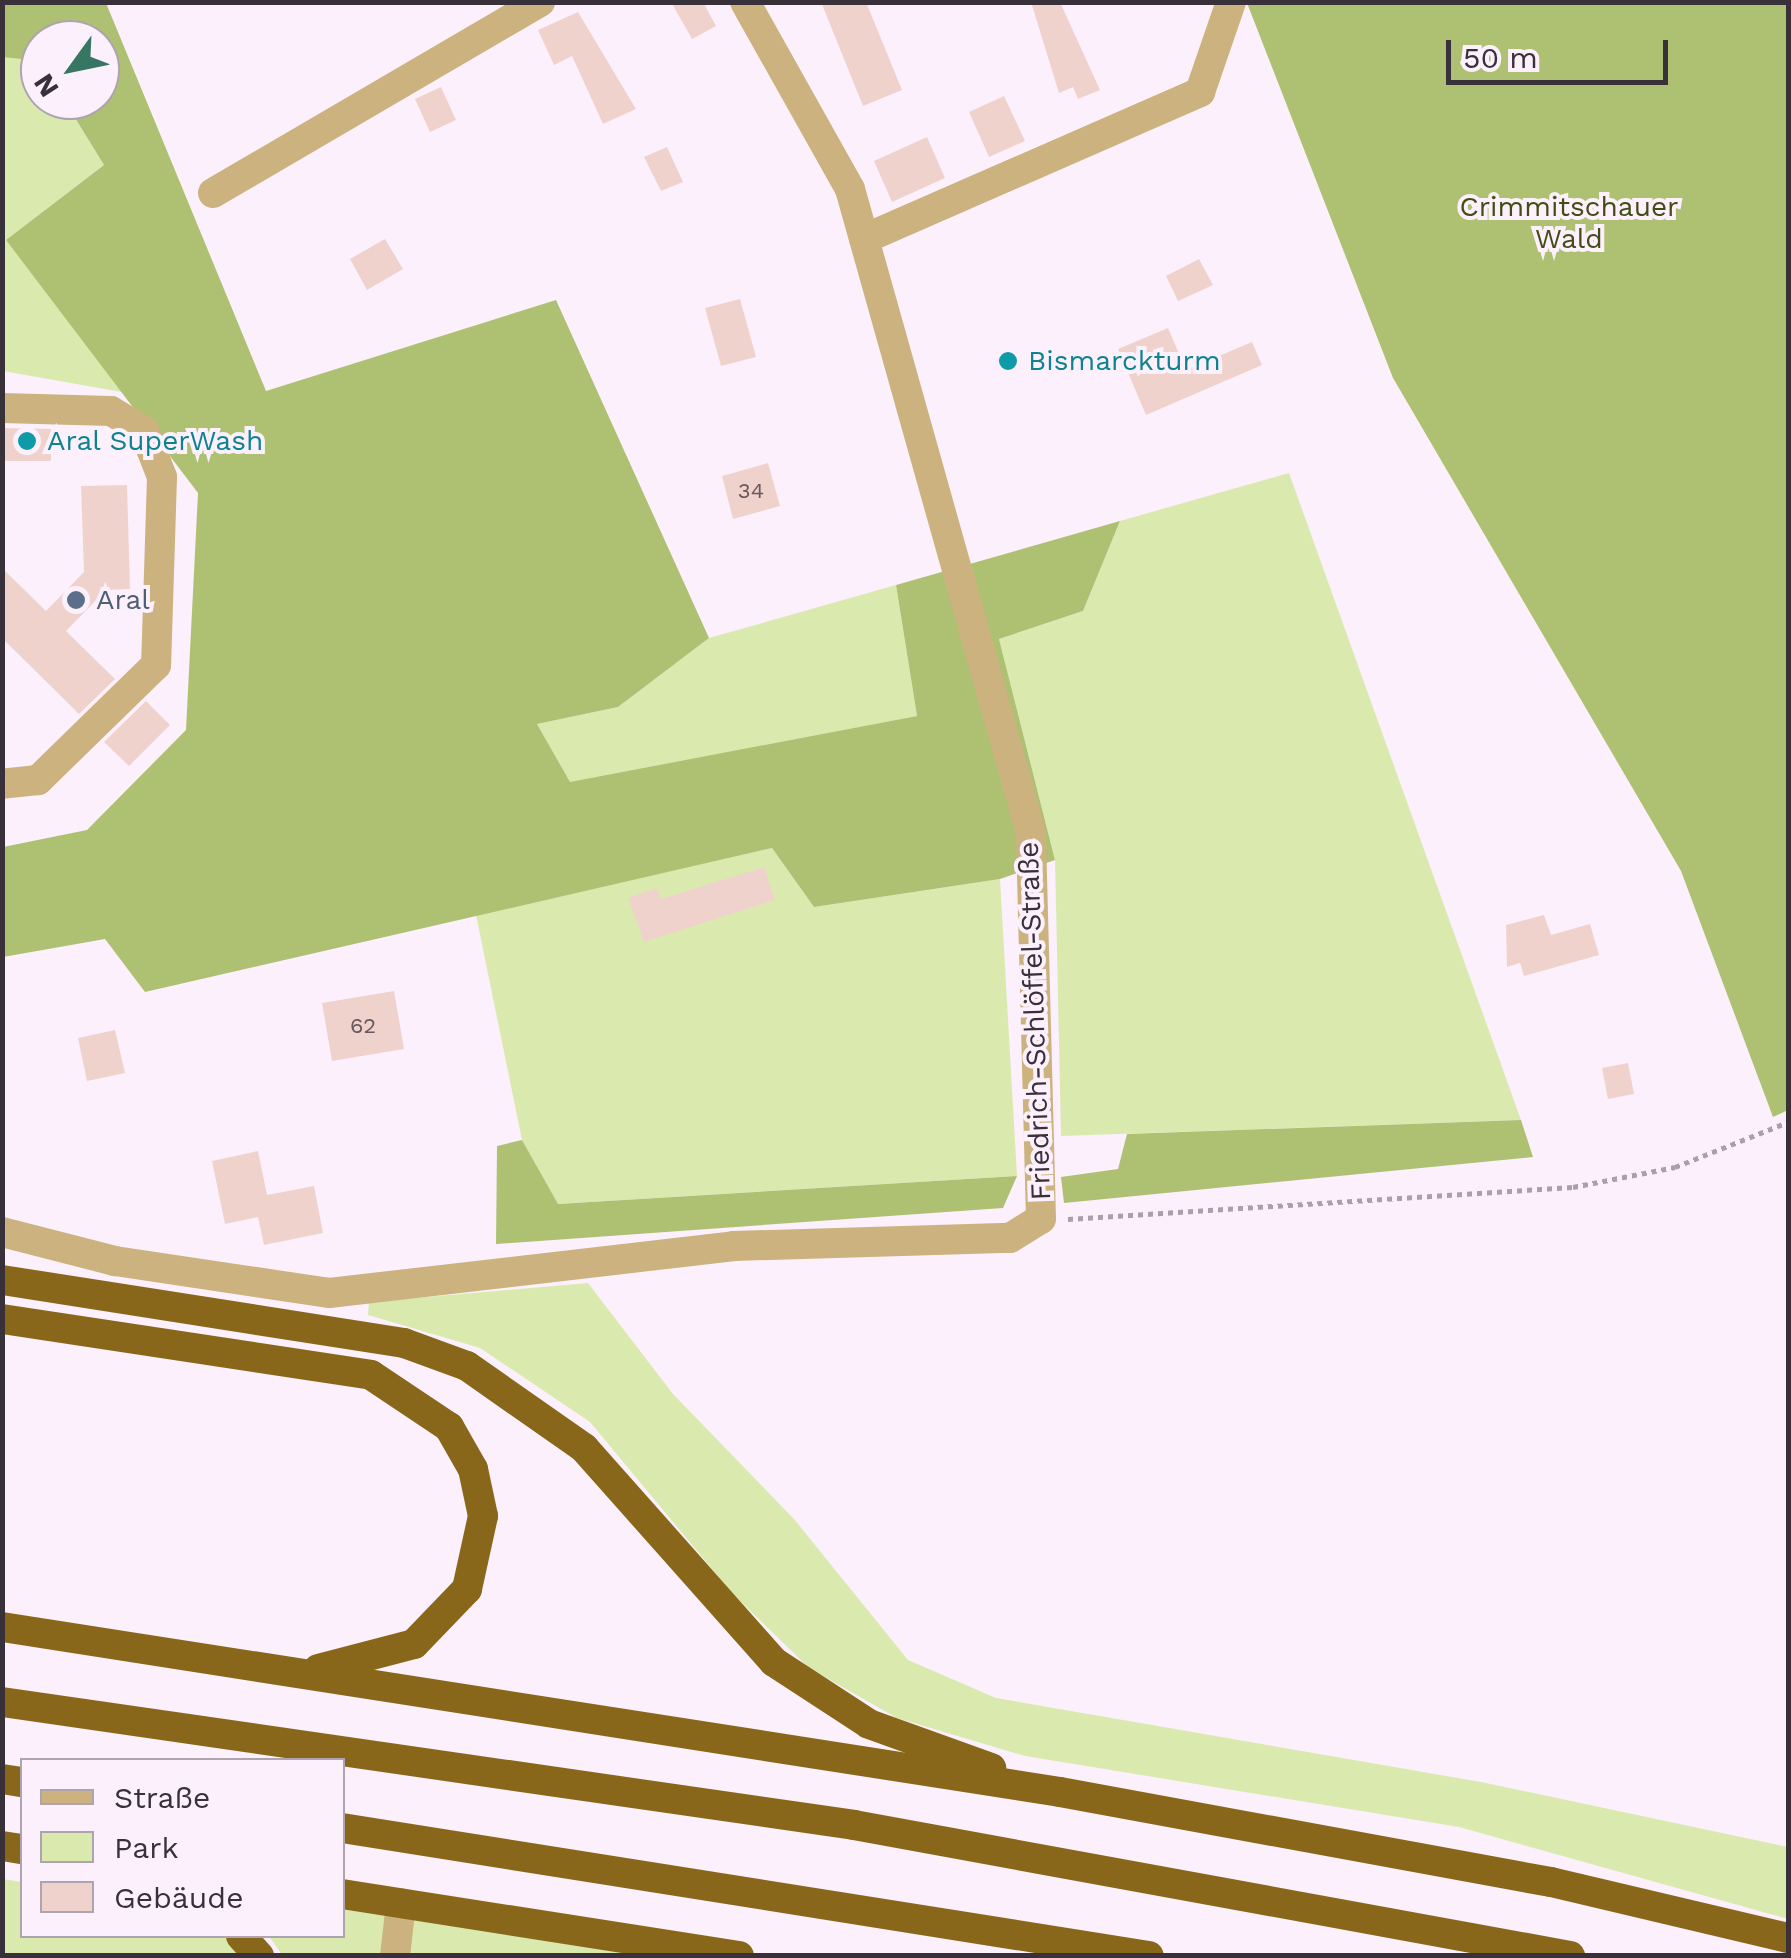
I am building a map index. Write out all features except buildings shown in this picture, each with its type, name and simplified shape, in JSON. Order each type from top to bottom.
[{"type":"highway","points":[[2,1280],[404,1343],[467,1366],[571,1436],[716,1606],[807,1686],[899,1737],[1060,1792]]},
{"type":"highway","points":[[2,1320],[371,1375],[414,1395],[448,1427],[473,1469],[484,1516],[467,1589],[435,1629],[391,1655],[286,1673]]},
{"type":"highway","points":[[2,1626],[1060,1792],[1550,1882],[1788,1938]]},
{"type":"highway","points":[[2,1702],[854,1825],[1570,1956]]},
{"type":"highway","points":[[345,1828],[1149,1956]]},
{"type":"highway","points":[[345,1894],[739,1956]]},
{"type":"street","points":[[213,193],[540,2]]},
{"type":"street","name":"Friedrich-Schlöffel-Straße","points":[[2,1232],[115,1261],[329,1292],[734,1246],[1010,1238],[1040,1218],[1031,833],[850,189],[745,2]]},
{"type":"street","points":[[864,240],[1200,92],[1231,2]]},
{"type":"street","points":[[2,408],[111,412],[144,431],[162,477],[156,665],[38,780],[2,784]]},
{"type":"street","points":[[395,1956],[401,1902]]},
{"type":"path","points":[[1040,1218],[1573,1186],[1675,1167],[1788,1122]]},
{"type":"green space","points":[[3,3],[106,3],[113,20],[20,20],[20,59],[3,57]]},
{"type":"green space","name":"Crimmitschauer Wald","points":[[1247,3],[1788,3],[1788,1110],[1773,1117],[1681,871],[1393,378]]},
{"type":"green space","points":[[120,37],[266,391],[556,300],[709,638],[618,707],[537,724],[570,782],[917,716],[896,585],[1120,521],[1083,611],[999,639],[1055,860],[1000,879],[814,907],[772,848],[145,992],[105,939],[3,957],[3,847],[87,830],[186,730],[198,493],[6,240],[104,165],[76,120],[120,120]]},
{"type":"green space","points":[[2,57],[20,58],[20,120],[76,120],[104,165],[6,240],[127,393],[3,371]]},
{"type":"green space","points":[[1289,473],[1521,1120],[1061,1136],[1055,860],[999,639],[1083,611],[1120,521]]},
{"type":"green space","points":[[896,585],[917,716],[570,783],[537,724],[618,707],[709,638]]},
{"type":"green space","points":[[772,848],[814,907],[1000,879],[1017,1176],[557,1204],[522,1140],[475,910]]},
{"type":"green space","points":[[1521,1120],[1533,1157],[1064,1203],[1061,1177],[1118,1169],[1127,1134]]},
{"type":"green space","points":[[522,1140],[558,1204],[1017,1176],[1003,1208],[496,1244],[497,1146]]},
{"type":"green space","points":[[588,1283],[673,1394],[794,1519],[908,1660],[996,1698],[1481,1782],[1788,1847],[1788,1919],[1459,1827],[1025,1756],[897,1718],[809,1668],[732,1593],[590,1422],[480,1348],[368,1315],[369,1302]]},
{"type":"green space","points":[[2,1879],[20,1882],[20,1938],[226,1938],[240,1955],[3,1955]]},
{"type":"green space","points":[[345,1909],[623,1949],[624,1955],[282,1955],[270,1938],[345,1938]]},
{"type":"place","name":"Bismarckturm","points":[[1008,361]]},
{"type":"place","name":"Aral SuperWash","points":[[27,441]]},
{"type":"place","name":"Aral","points":[[76,600]]}]
